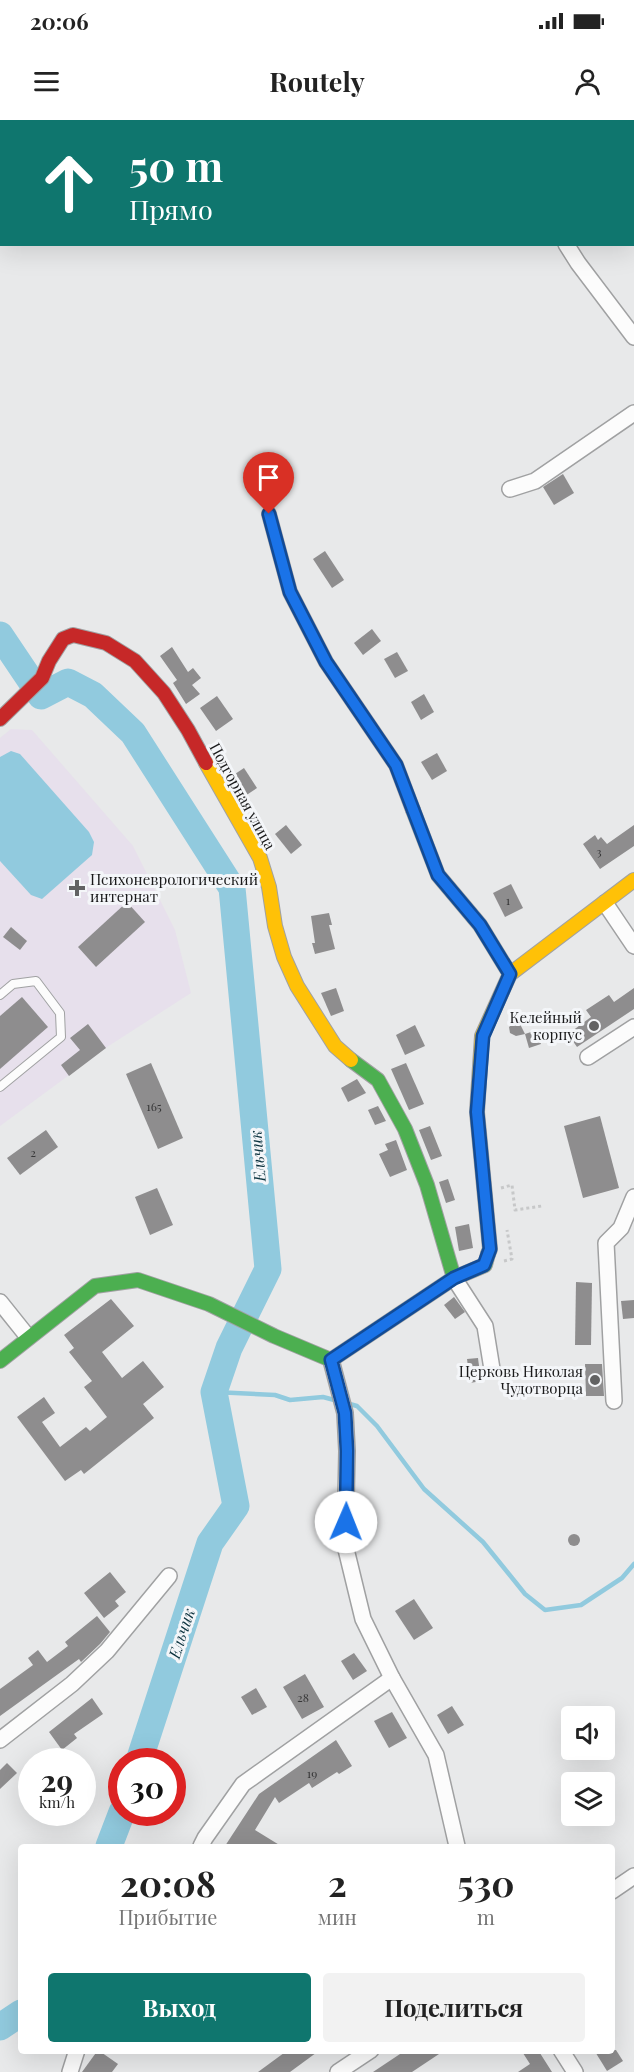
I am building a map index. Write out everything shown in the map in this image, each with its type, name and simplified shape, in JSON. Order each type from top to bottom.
[{"type":"street","points":[[567,246],[578,264],[634,337]]},
{"type":"street","points":[[510,489],[535,481],[634,413]]},
{"type":"street","points":[[269,514],[290,592],[321,652],[396,765],[438,875],[480,925],[510,974]]},
{"type":"street","name":"Подгорная улица","points":[[0,719],[42,678],[49,661],[63,639],[73,635],[106,643],[135,661],[164,693],[188,730],[260,858],[269,887],[275,926],[284,957],[297,986],[335,1046],[347,1058],[378,1080],[405,1129],[427,1185],[454,1278]]},
{"type":"street","points":[[331,1360],[454,1278],[484,1265],[490,1249],[477,1112],[483,1036],[510,974],[634,880]]},
{"type":"street","points":[[604,903],[634,946]]},
{"type":"street","points":[[588,1057],[634,1027]]},
{"type":"street","points":[[614,1401],[606,1243],[621,1228],[634,1197]]},
{"type":"street","points":[[454,1278],[485,1326],[492,1369]]},
{"type":"street","points":[[0,1361],[95,1286],[138,1280],[209,1304],[274,1336],[331,1360]]},
{"type":"street","points":[[0,1302],[28,1337]]},
{"type":"street","points":[[331,1360],[345,1413],[347,1451],[345,1545],[363,1619],[392,1678],[436,1755],[457,1844]]},
{"type":"street","points":[[0,1740],[72,1684],[107,1651],[169,1576]]},
{"type":"street","points":[[202,1844],[243,1784],[392,1678]]},
{"type":"street","points":[[615,1889],[634,1876]]},
{"type":"street","points":[[70,2072],[76,2054]]},
{"type":"street","points":[[338,2072],[365,2054]]},
{"type":"street","points":[[564,2054],[575,2072]]},
{"type":"lane","points":[[0,995],[12,984],[36,981],[60,1012],[61,1037],[0,1088]]},
{"type":"path","points":[[502,1197],[501,1187],[512,1185],[515,1210],[542,1206]]},
{"type":"path","points":[[484,1265],[512,1259],[507,1228]]},
{"type":"shaded area","name":"Психоневрологический интернат","points":[[11,729],[32,730],[133,846],[175,930],[191,993],[107,1047],[0,1126],[0,738]]},
{"type":"water","points":[[11,751],[20,754],[89,832],[94,842],[92,855],[42,899],[31,895],[0,861],[0,757]]},
{"type":"building","points":[[563,474],[574,493],[554,505],[543,487]]},
{"type":"building","points":[[325,551],[344,580],[332,588],[313,559]]},
{"type":"building","points":[[372,629],[381,641],[363,655],[354,643]]},
{"type":"building","points":[[172,647],[188,672],[193,668],[201,678],[192,685],[200,694],[186,704],[173,683],[177,680],[160,656]]},
{"type":"building","points":[[397,652],[408,671],[395,678],[384,659]]},
{"type":"building","points":[[424,694],[434,712],[421,720],[411,702]]},
{"type":"building","points":[[217,696],[233,719],[216,731],[200,708]]},
{"type":"building","points":[[437,753],[447,771],[432,780],[421,762]]},
{"type":"building","points":[[244,768],[257,788],[245,796],[232,776]]},
{"type":"building","points":[[286,825],[302,845],[291,854],[275,834]]},
{"type":"building","points":[[634,825],[634,846],[600,869],[583,844],[595,835],[598,840],[601,837],[607,844]]},
{"type":"building","points":[[511,884],[523,908],[505,917],[493,893]]},
{"type":"building","points":[[127,902],[145,922],[96,967],[78,947]]},
{"type":"building","points":[[329,913],[332,925],[329,925],[335,949],[315,954],[312,943],[315,943],[311,916]]},
{"type":"building","points":[[11,927],[27,941],[20,950],[3,937]]},
{"type":"building","points":[[336,988],[344,1011],[331,1016],[321,993]]},
{"type":"building","name":"Келейный корпус","points":[[634,988],[634,1009],[577,1047],[568,1034],[591,1017],[586,1010],[609,995],[614,1002]]},
{"type":"building","points":[[22,997],[48,1027],[0,1069],[0,1016]]},
{"type":"building","points":[[514,1023],[520,1024],[525,1034],[516,1036],[510,1033],[509,1027]]},
{"type":"building","points":[[88,1024],[106,1048],[69,1076],[61,1065],[80,1050],[70,1038]]},
{"type":"building","points":[[415,1025],[425,1046],[405,1055],[396,1035]]},
{"type":"building","points":[[537,1030],[541,1044],[529,1048],[525,1034]]},
{"type":"building","points":[[151,1063],[183,1138],[158,1149],[126,1074]]},
{"type":"building","points":[[406,1063],[424,1104],[409,1110],[391,1069]]},
{"type":"building","points":[[357,1079],[366,1093],[348,1102],[341,1088]]},
{"type":"building","points":[[378,1106],[386,1121],[375,1125],[368,1110]]},
{"type":"building","points":[[600,1116],[619,1188],[583,1198],[564,1126]]},
{"type":"building","points":[[430,1126],[442,1156],[431,1160],[419,1130]]},
{"type":"building","points":[[46,1130],[58,1147],[20,1175],[7,1158]]},
{"type":"building","points":[[396,1140],[407,1170],[390,1177],[379,1154],[388,1150],[385,1144]]},
{"type":"building","points":[[448,1179],[455,1200],[446,1203],[439,1182]]},
{"type":"building","points":[[157,1188],[173,1225],[150,1235],[135,1197]]},
{"type":"building","points":[[469,1224],[473,1248],[459,1251],[455,1227]]},
{"type":"building","points":[[576,1282],[592,1283],[591,1345],[575,1345]]},
{"type":"building","points":[[454,1297],[465,1312],[455,1319],[444,1305]]},
{"type":"building","points":[[111,1299],[134,1326],[102,1352],[122,1378],[143,1361],[164,1387],[143,1404],[154,1418],[84,1474],[81,1470],[65,1481],[17,1417],[44,1397],[55,1413],[42,1422],[60,1447],[86,1427],[90,1431],[107,1417],[84,1387],[92,1381],[69,1352],[74,1348],[64,1335]]},
{"type":"building","points":[[634,1300],[634,1318],[623,1319],[621,1301]]},
{"type":"building","points":[[478,1358],[481,1381],[470,1383],[467,1359]]},
{"type":"building","name":"Церковь Николая Чудотворца","points":[[585,1364],[602,1364],[604,1396],[586,1396]]},
{"type":"building","points":[[574,1534],[580,1540],[574,1546],[568,1540]]},
{"type":"building","points":[[110,1572],[126,1592],[115,1601],[119,1606],[104,1618],[84,1593]]},
{"type":"building","points":[[414,1599],[433,1628],[414,1640],[395,1611]]},
{"type":"building","points":[[97,1616],[110,1632],[100,1644],[81,1662],[79,1659],[0,1716],[0,1689],[33,1665],[28,1658],[38,1650],[47,1662],[68,1646],[65,1642]]},
{"type":"building","points":[[354,1653],[367,1671],[353,1680],[341,1661]]},
{"type":"building","points":[[305,1674],[324,1707],[302,1719],[283,1687]]},
{"type":"building","points":[[256,1688],[267,1707],[252,1715],[241,1697]]},
{"type":"building","points":[[92,1698],[103,1714],[74,1734],[77,1738],[64,1748],[61,1748],[49,1732]]},
{"type":"building","points":[[452,1706],[464,1725],[448,1734],[437,1715]]},
{"type":"building","points":[[392,1712],[407,1738],[389,1748],[374,1721]]},
{"type":"building","points":[[336,1740],[352,1766],[339,1774],[337,1772],[312,1788],[309,1783],[279,1803],[275,1797],[255,1830],[278,1844],[226,1844],[259,1794]]},
{"type":"building","points":[[7,1763],[17,1773],[0,1789],[0,1770]]},
{"type":"building","points":[[616,2050],[623,2061],[607,2071],[596,2054],[615,2054]]},
{"type":"building","points":[[95,2054],[104,2054],[118,2064],[112,2072],[82,2072]]},
{"type":"building","points":[[283,2054],[315,2054],[290,2072],[258,2072]]},
{"type":"building","points":[[400,2054],[439,2054],[412,2072],[373,2072]]},
{"type":"building","points":[[524,2054],[541,2054],[552,2072],[518,2072],[530,2064]]},
{"type":"waterway","name":"Ельчик","points":[[0,635],[41,696],[68,682],[93,695],[133,733],[232,888],[268,1269],[229,1348],[214,1392],[236,1506],[210,1543],[143,1748]]},
{"type":"waterway","points":[[214,1392],[275,1395],[290,1400],[323,1397],[338,1401]]},
{"type":"waterway","points":[[346,1403],[357,1406],[377,1426],[424,1489],[483,1542],[525,1594],[545,1610],[581,1605],[622,1578],[634,1564]]},
{"type":"waterway","name":"Ельчик","points":[[110,1844],[117,1826]]},
{"type":"waterway","name":"Ельчик","points":[[0,2027],[18,2015]]},
{"type":"traffic: fast","points":[[413,810],[438,875],[480,925],[510,974]]},
{"type":"traffic: fast","points":[[351,1060],[378,1080],[405,1129],[427,1185],[454,1278]]},
{"type":"traffic: fast","points":[[0,1361],[95,1286],[138,1280],[209,1304],[274,1336],[331,1360],[454,1278],[485,1265],[488,1254]]},
{"type":"traffic: slow","points":[[206,763],[260,858],[269,887],[275,926],[284,957],[297,986],[335,1046],[351,1060]]},
{"type":"traffic: slow","points":[[488,1254],[490,1249],[477,1112],[482,1036],[510,974],[634,880]]},
{"type":"traffic: jam","points":[[269,514],[290,592],[326,662],[396,765],[413,810]]},
{"type":"traffic: jam","points":[[0,719],[42,678],[49,661],[63,639],[73,635],[106,643],[135,661],[164,693],[206,763]]},
{"type":"place","name":"Психоневрологический интернат","points":[[77,888]]},
{"type":"place","name":"Келейный корпус","points":[[594,1026]]},
{"type":"place","name":"Церковь Николая Чудотворца","points":[[595,1380]]},
{"type":"route","points":[[269,514],[290,592],[326,662],[396,765],[438,875],[480,925],[510,974],[483,1036],[477,1112],[490,1249],[484,1265],[454,1278],[331,1360],[345,1413],[346,1522]]}]
